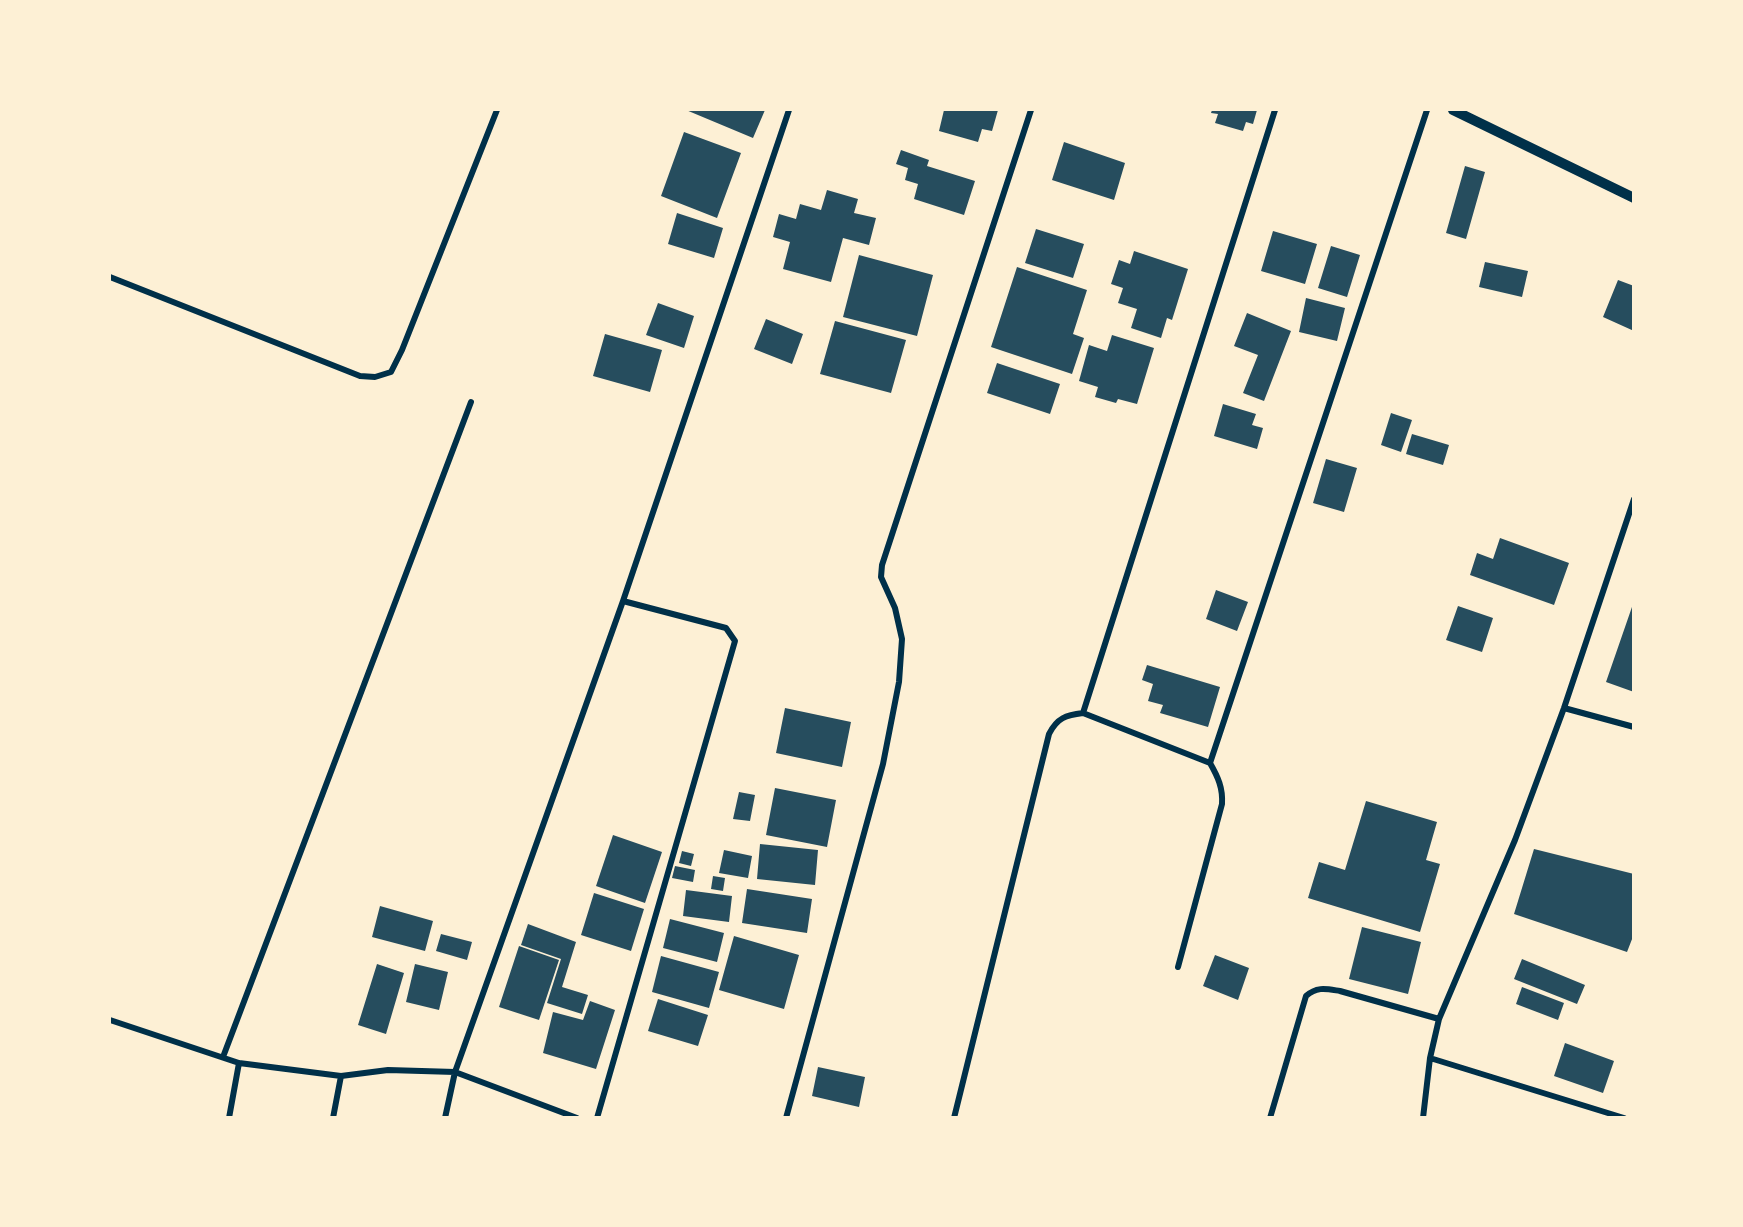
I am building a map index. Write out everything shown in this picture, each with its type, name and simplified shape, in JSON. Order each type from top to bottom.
[{"type":"street","points":[[110,277],[360,376],[375,377],[391,372],[402,350],[497,110]]},
{"type":"street","points":[[445,1118],[455,1072],[623,601],[789,110]]},
{"type":"street","points":[[786,1118],[883,764],[898,682],[902,639],[895,608],[881,577],[891,534],[1031,110]]},
{"type":"street","points":[[1083,713],[1275,110]]},
{"type":"street","points":[[1210,763],[1427,110]]},
{"type":"street","points":[[1453,110],[1634,198]]},
{"type":"street","points":[[223,1057],[471,402]]},
{"type":"street","points":[[1423,1118],[1430,1058],[1439,1019],[1515,840],[1564,708],[1634,499]]},
{"type":"street","points":[[597,1118],[735,641],[726,628],[623,601]]},
{"type":"street","points":[[1564,708],[1634,727]]},
{"type":"street","points":[[954,1118],[1049,734],[1054,724],[1062,717],[1083,713],[1210,763],[1221,784],[1222,804],[1178,966]]},
{"type":"street","points":[[1270,1118],[1306,996],[1313,990],[1324,988],[1340,991],[1439,1019]]},
{"type":"street","points":[[110,1020],[239,1064],[341,1076],[388,1070],[455,1072],[577,1118]]},
{"type":"street","points":[[1430,1058],[1624,1118]]},
{"type":"street","points":[[229,1118],[239,1064]]},
{"type":"street","points":[[333,1118],[341,1076]]},
{"type":"building","points":[[686,110],[765,110],[753,138]]},
{"type":"building","points":[[944,110],[998,110],[992,131],[982,129],[978,142],[939,131]]},
{"type":"building","points":[[1212,110],[1257,110],[1253,124],[1246,122],[1243,131],[1215,123],[1218,114],[1211,113]]},
{"type":"building","points":[[684,132],[741,153],[717,218],[661,196]]},
{"type":"building","points":[[1064,142],[1125,163],[1114,200],[1052,180]]},
{"type":"building","points":[[901,150],[929,160],[927,166],[975,181],[964,215],[914,199],[918,184],[905,180],[908,168],[896,164]]},
{"type":"building","points":[[1465,166],[1485,172],[1466,239],[1446,233]]},
{"type":"building","points":[[827,190],[858,199],[854,213],[876,218],[869,245],[843,238],[831,282],[783,269],[790,242],[773,237],[779,214],[796,219],[800,204],[821,210]]},
{"type":"building","points":[[677,213],[723,228],[714,258],[668,244]]},
{"type":"building","points":[[1036,229],[1084,244],[1073,278],[1025,263]]},
{"type":"building","points":[[1273,231],[1317,244],[1305,284],[1261,271]]},
{"type":"building","points":[[1331,246],[1360,255],[1347,297],[1318,288]]},
{"type":"building","points":[[1134,251],[1188,269],[1172,320],[1167,318],[1161,338],[1131,328],[1137,309],[1118,303],[1123,288],[1111,284],[1119,260],[1130,264]]},
{"type":"building","points":[[859,255],[933,275],[917,336],[843,317]]},
{"type":"building","points":[[1485,262],[1528,271],[1522,297],[1479,287]]},
{"type":"building","points":[[1017,267],[1087,290],[1073,334],[1084,338],[1072,374],[991,347]]},
{"type":"building","points":[[1618,280],[1634,286],[1634,331],[1603,317]]},
{"type":"building","points":[[1306,298],[1345,308],[1337,341],[1299,332]]},
{"type":"building","points":[[658,303],[694,316],[684,348],[646,335]]},
{"type":"building","points":[[1247,313],[1291,331],[1264,401],[1243,393],[1258,355],[1234,346]]},
{"type":"building","points":[[766,319],[803,334],[792,364],[754,349]]},
{"type":"building","points":[[835,321],[906,340],[891,393],[820,374]]},
{"type":"building","points":[[605,334],[662,350],[650,392],[593,376]]},
{"type":"building","points":[[1112,335],[1154,348],[1137,404],[1118,399],[1116,403],[1095,397],[1098,387],[1079,381],[1089,345],[1107,351]]},
{"type":"building","points":[[997,363],[1060,384],[1050,414],[987,393]]},
{"type":"building","points":[[1223,404],[1256,414],[1252,425],[1263,428],[1257,449],[1214,436]]},
{"type":"building","points":[[1391,413],[1412,420],[1401,452],[1381,445]]},
{"type":"building","points":[[1412,434],[1449,445],[1443,465],[1406,454]]},
{"type":"building","points":[[1326,459],[1357,468],[1344,512],[1313,503]]},
{"type":"building","points":[[1500,538],[1569,563],[1554,605],[1470,575],[1477,553],[1493,559]]},
{"type":"building","points":[[1216,590],[1248,602],[1237,631],[1206,619]]},
{"type":"building","points":[[1634,604],[1634,692],[1606,682]]},
{"type":"building","points":[[1458,606],[1493,618],[1482,652],[1446,640]]},
{"type":"building","points":[[1147,665],[1220,687],[1208,727],[1160,713],[1163,705],[1148,701],[1153,684],[1142,680]]},
{"type":"building","points":[[785,708],[851,722],[842,767],[776,753]]},
{"type":"building","points":[[775,788],[836,800],[827,847],[766,835]]},
{"type":"building","points":[[739,792],[755,795],[750,821],[733,819]]},
{"type":"building","points":[[1366,801],[1437,822],[1426,860],[1440,864],[1420,932],[1308,898],[1319,862],[1345,870]]},
{"type":"building","points":[[613,835],[662,852],[645,903],[596,886]]},
{"type":"building","points":[[760,844],[818,850],[815,885],[757,879]]},
{"type":"building","points":[[1534,849],[1634,874],[1634,934],[1627,952],[1514,914]]},
{"type":"building","points":[[724,850],[752,856],[748,878],[719,873]]},
{"type":"building","points":[[682,851],[694,854],[691,866],[679,863]]},
{"type":"building","points":[[675,866],[695,870],[693,882],[672,878]]},
{"type":"building","points":[[713,876],[725,878],[723,891],[711,889]]},
{"type":"building","points":[[747,889],[812,899],[807,933],[742,923]]},
{"type":"building","points":[[686,890],[732,896],[729,922],[683,916]]},
{"type":"building","points":[[594,893],[644,909],[631,951],[581,935]]},
{"type":"building","points":[[380,906],[433,921],[425,951],[372,937]]},
{"type":"building","points":[[670,919],[724,933],[717,962],[663,948]]},
{"type":"building","points":[[528,924],[576,942],[562,987],[588,995],[582,1014],[547,1003],[561,959],[521,945]]},
{"type":"building","points":[[1362,927],[1421,942],[1408,994],[1349,979]]},
{"type":"building","points":[[441,934],[472,942],[467,960],[436,951]]},
{"type":"building","points":[[734,936],[799,955],[784,1009],[719,990]]},
{"type":"building","points":[[519,946],[559,960],[539,1020],[499,1007]]},
{"type":"building","points":[[1215,955],[1249,968],[1238,1000],[1203,986]]},
{"type":"building","points":[[661,956],[719,972],[709,1008],[652,992]]},
{"type":"building","points":[[1522,959],[1585,985],[1577,1004],[1514,979]]},
{"type":"building","points":[[377,964],[404,973],[386,1034],[358,1025]]},
{"type":"building","points":[[415,964],[448,972],[439,1010],[406,1002]]},
{"type":"building","points":[[1522,987],[1564,1003],[1558,1020],[1516,1004]]},
{"type":"building","points":[[658,999],[708,1015],[698,1046],[648,1031]]},
{"type":"building","points":[[590,1001],[615,1010],[596,1069],[543,1053],[553,1012],[583,1020]]},
{"type":"building","points":[[1565,1043],[1614,1061],[1603,1093],[1554,1076]]},
{"type":"building","points":[[818,1067],[865,1077],[859,1107],[812,1096]]}]
